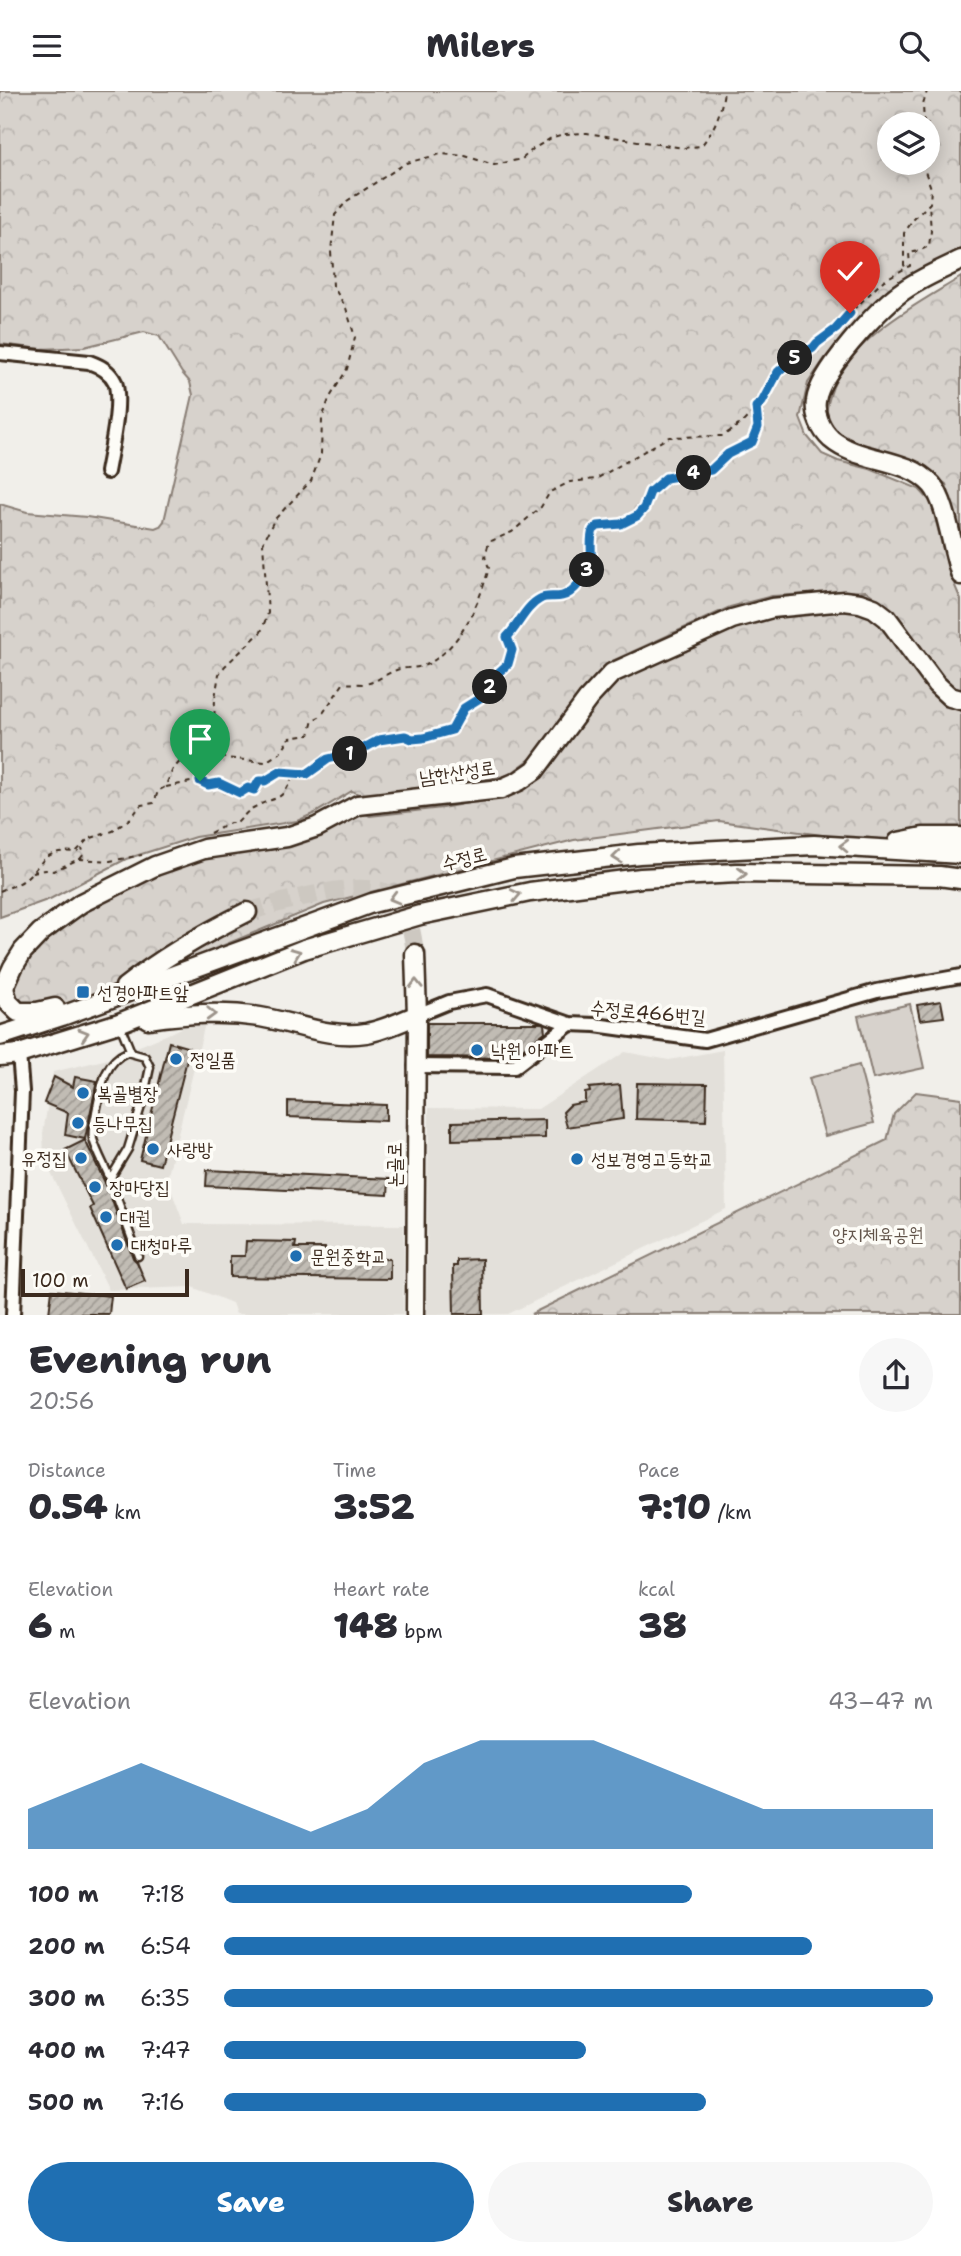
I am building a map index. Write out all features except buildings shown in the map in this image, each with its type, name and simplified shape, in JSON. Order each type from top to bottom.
[{"type":"main road","points":[[961,260],[900,293],[874,316],[824,379],[816,399],[816,411],[821,427],[841,446],[918,474],[933,486],[943,507],[950,542],[961,575]]},
{"type":"main road","name":"남한산성로","points":[[1,991],[23,951],[56,919],[107,889],[186,854],[287,837],[317,827],[358,805],[501,789],[519,781],[535,769],[588,699],[612,673],[746,615],[772,608],[845,601],[874,608],[887,618],[936,684],[950,697],[961,700]]},
{"type":"main road","points":[[871,847],[923,837],[961,837]]},
{"type":"main road","name":"수정로","points":[[6,1034],[372,903],[514,868],[639,854],[814,845],[961,854]]},
{"type":"main road","points":[[0,1056],[19,1054],[119,1023],[304,949],[419,915],[530,892],[641,878],[737,873],[939,876],[961,879]]},
{"type":"main road","points":[[113,997],[198,936],[247,912]]},
{"type":"main road","points":[[119,1023],[187,1013],[212,1013],[261,1017],[314,1031],[350,1035],[382,1029],[417,1015],[415,954]]},
{"type":"main road","points":[[1,991],[18,1012],[88,1005]]},
{"type":"main road","points":[[6,1034],[19,1054]]},
{"type":"street","points":[[0,353],[89,362],[103,367],[114,380],[118,398],[107,472]]},
{"type":"street","name":"수정로466번길","points":[[417,1015],[449,1002],[487,995],[570,1024],[705,1040],[877,991],[961,976]]},
{"type":"street","name":"논골로","points":[[415,1314],[417,1015]]},
{"type":"street","points":[[415,1066],[514,1067],[570,1024]]},
{"type":"street","points":[[13,1314],[22,1091],[19,1054]]},
{"type":"lane","points":[[119,1023],[131,1052]]},
{"type":"lane","points":[[110,1179],[128,1149],[150,1067],[145,1057],[131,1052],[117,1058],[103,1080],[93,1136],[138,1256]]},
{"type":"path","points":[[216,757],[214,712],[219,674],[261,632],[268,613],[263,543],[274,520],[311,481],[321,454],[322,419],[329,399],[347,369],[355,337],[346,308],[333,286],[331,251],[335,215],[347,201],[406,163],[441,154],[464,156],[494,165],[522,159],[553,137],[564,134],[587,134],[683,148],[701,146],[711,134],[721,111],[724,91]]},
{"type":"path","points":[[923,112],[928,91]]},
{"type":"path","points":[[165,787],[173,769],[189,752],[264,762],[280,753],[286,745],[285,741],[290,738],[309,736],[313,720],[321,716],[343,684],[364,684],[382,678],[396,669],[409,669],[429,663],[463,631],[471,616],[489,568],[485,557],[489,543],[512,532],[541,507],[550,492],[570,482],[596,479],[669,437],[723,436],[743,422],[762,402],[778,372],[836,329],[884,280],[910,266],[909,253],[929,246],[931,188],[926,175]]},
{"type":"path","points":[[906,268],[904,233],[929,204]]},
{"type":"path","points":[[0,891],[24,881],[47,857],[61,851],[76,852],[88,839],[113,831],[131,818],[141,805],[154,803],[158,790],[165,787],[200,781],[208,785],[219,783],[240,793],[248,788],[254,790],[259,781],[265,781],[275,773],[307,774],[328,759],[357,752],[379,740],[405,736],[412,739],[423,738],[452,730],[464,708],[480,698],[508,664],[512,650],[507,637],[525,613],[540,598],[562,596],[572,591],[590,566],[589,549],[593,530],[598,526],[621,524],[637,516],[644,508],[650,492],[666,478],[711,470],[728,454],[752,442],[758,427],[756,407]]},
{"type":"path","points":[[209,833],[230,823],[237,823],[252,808],[276,800],[284,794],[293,774]]},
{"type":"path","points":[[31,872],[53,871],[79,859],[84,854],[82,847]]},
{"type":"path","points":[[79,859],[110,861],[151,854]]},
{"type":"shaded area","points":[[207,1015],[167,1179],[184,1224],[404,1225],[403,1314],[236,1314],[232,1303],[192,1287],[109,1290],[44,1159],[43,1133],[53,1072],[108,1059]]},
{"type":"shaded area","name":"성보경영고등학교","points":[[723,1050],[726,1209],[508,1314],[426,1315],[429,1108],[538,1109],[625,1052],[669,1060]]},
{"type":"green space","points":[[0,91],[961,91],[961,253],[860,320],[825,358],[808,383],[800,418],[807,436],[822,454],[870,469],[919,489],[931,502],[949,572],[961,600],[961,690],[939,674],[891,614],[866,591],[772,596],[730,607],[612,661],[594,679],[541,751],[509,775],[436,789],[364,797],[352,791],[297,821],[195,837],[126,859],[50,899],[0,917],[0,504],[27,512],[87,517],[155,528],[160,526],[164,521],[193,395],[190,382],[159,336],[144,332],[84,347],[42,349],[0,344]]},
{"type":"green space","points":[[961,277],[961,534],[946,484],[926,470],[841,439],[824,422],[836,380],[860,348],[891,321]]},
{"type":"green space","points":[[863,611],[889,634],[936,694],[961,711],[961,854],[719,821],[574,840],[324,904],[93,999],[33,1015],[12,1007],[12,981],[31,954],[62,927],[153,875],[200,856],[358,810],[370,816],[442,808],[515,794],[547,770],[600,698],[618,680],[736,626],[777,615]]},
{"type":"green space","points":[[910,1004],[924,1068],[873,1079],[858,1016]]},
{"type":"green space","points":[[859,1065],[874,1123],[825,1136],[809,1078]]},
{"type":"green space","name":"양지체육공원","points":[[916,1092],[961,1098],[961,1314],[531,1314],[887,1140],[894,1114]]},
{"type":"tunnel","points":[[247,912],[320,893],[378,890],[391,895],[402,906],[411,930],[415,954]]},
{"type":"place","name":"선경아파트앞","points":[[83,992]]},
{"type":"place","name":"낙원 아파트","points":[[477,1050]]},
{"type":"place","name":"정일품","points":[[176,1059]]},
{"type":"place","name":"복골별장","points":[[83,1093]]},
{"type":"place","name":"등나무집","points":[[78,1123]]},
{"type":"place","name":"사랑방","points":[[153,1149]]},
{"type":"place","name":"유정집","points":[[81,1158]]},
{"type":"place","name":"성보경영고등학교","points":[[577,1159]]},
{"type":"place","name":"장마당집","points":[[95,1187]]},
{"type":"place","name":"대궐","points":[[106,1217]]},
{"type":"place","name":"대청마루","points":[[117,1245]]},
{"type":"place","name":"문원중학교","points":[[296,1256]]},
{"type":"route","points":[[200,781],[208,785],[219,783],[240,793],[248,788],[254,790],[259,781],[265,781],[275,773],[307,774],[328,759],[357,752],[379,740],[405,736],[412,739],[423,738],[452,730],[464,708],[480,698],[508,664],[512,650],[507,637],[525,613],[540,598],[562,596],[572,591],[590,566],[589,549],[593,530],[598,526],[621,524],[637,516],[644,508],[654,486],[666,478],[711,470],[728,454],[752,442],[758,427],[756,407],[762,402],[778,372],[829,335],[850,313]]}]
